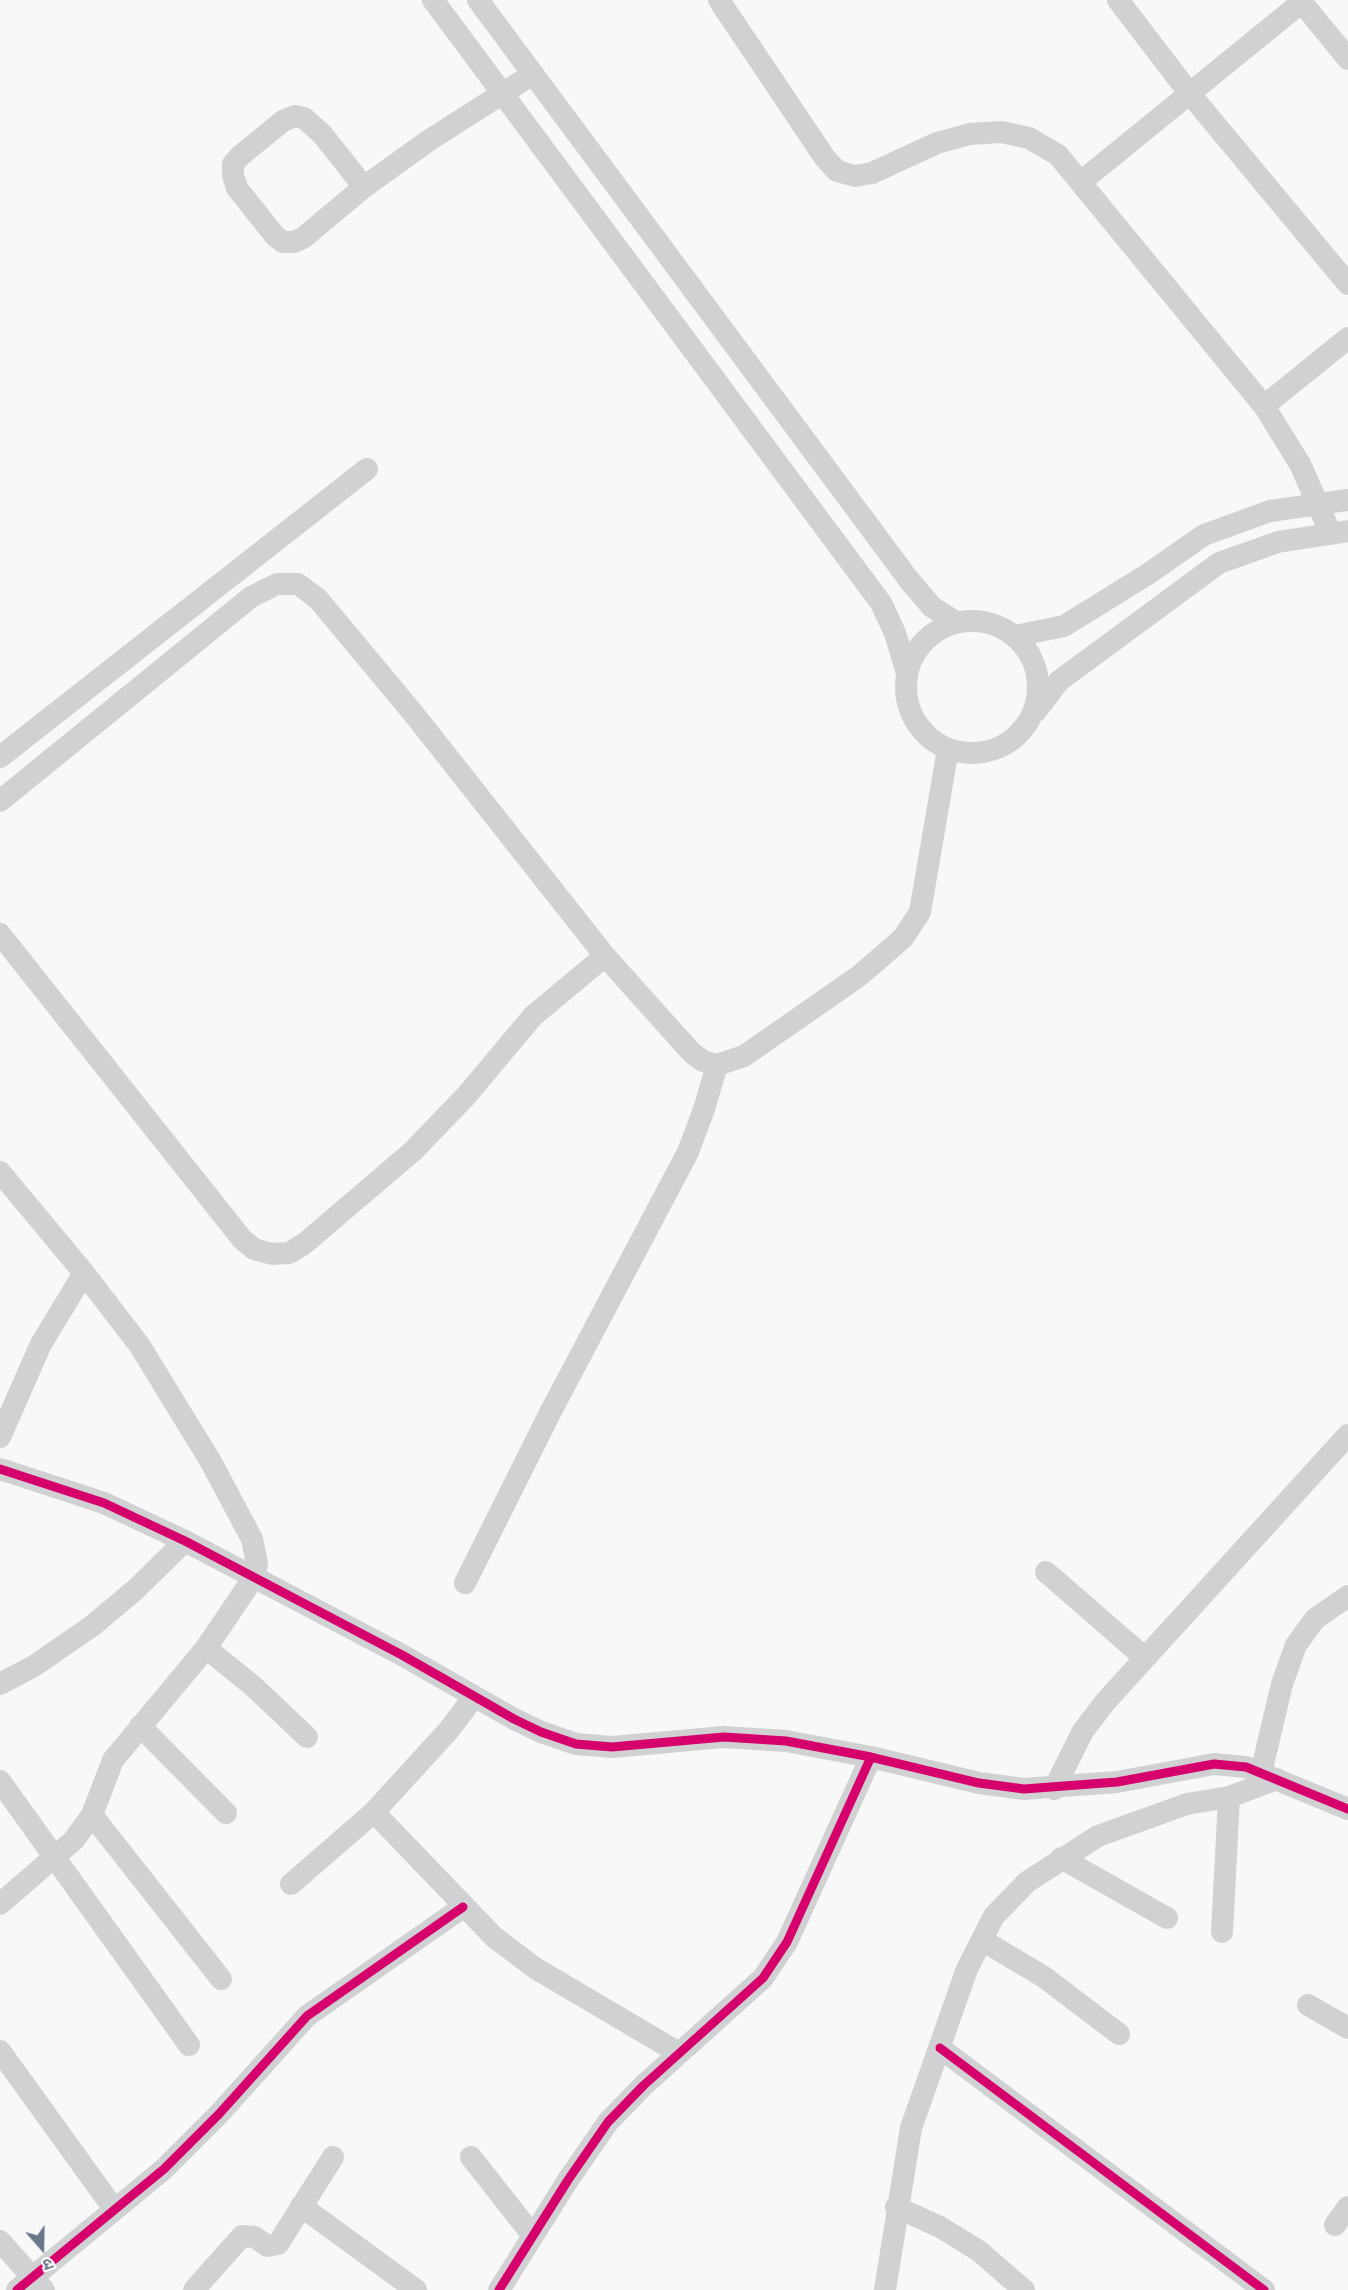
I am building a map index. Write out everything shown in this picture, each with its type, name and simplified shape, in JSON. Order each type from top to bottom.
[{"type":"street","points":[[433,0],[881,603],[895,633],[907,673],[908,707],[916,724],[932,741],[948,749],[971,754],[992,751],[1013,740],[1059,681],[1219,563],[1278,542],[1339,532],[1319,504],[1300,464],[1264,406],[1082,181],[1058,155],[1029,138],[1001,132],[970,134],[937,143],[872,173],[855,176],[837,171],[825,158],[719,0]]},
{"type":"street","points":[[478,0],[909,580],[932,607],[956,622]]},
{"type":"street","points":[[1118,0],[1190,94],[1348,284]]},
{"type":"street","points":[[1082,181],[1301,1],[1348,59]]},
{"type":"street","points":[[364,187],[322,134],[304,118],[295,116],[283,121],[240,156],[233,165],[232,175],[237,188],[275,236],[283,242],[294,242],[303,238],[364,187],[501,93],[533,74]]},
{"type":"street","points":[[1264,406],[1348,338]]},
{"type":"street","points":[[0,757],[367,469]]},
{"type":"street","points":[[1016,636],[1064,626],[1148,574],[1204,535],[1270,511],[1348,500]]},
{"type":"street","points":[[0,801],[251,597],[277,584],[298,584],[318,599],[413,713],[605,956],[692,1053],[703,1061],[717,1065],[744,1056],[859,976],[903,938],[920,912],[948,749]]},
{"type":"street","points":[[907,673],[915,651],[934,632],[956,622],[975,620],[998,625],[1016,636],[1030,654],[1038,674],[1038,698],[1033,715]]},
{"type":"street","points":[[0,934],[242,1239],[255,1249],[272,1254],[289,1253],[304,1244],[413,1151],[466,1096],[533,1016],[605,956]]},
{"type":"street","points":[[465,1583],[551,1411],[688,1152],[717,1065]]},
{"type":"street","points":[[0,1172],[84,1273],[140,1346],[192,1427],[252,1539],[257,1564],[254,1577],[206,1648],[113,1760],[92,1815],[74,1840],[0,1904]]},
{"type":"street","points":[[0,1437],[41,1344],[84,1273]]},
{"type":"street","points":[[1054,1789],[1083,1731],[1145,1659],[1348,1435]]},
{"type":"street","points":[[0,1469],[104,1503],[185,1541],[402,1655],[474,1697],[541,1732],[576,1744],[612,1747],[724,1737],[786,1741],[871,1756],[979,1783],[1024,1789],[1054,1789],[1117,1782],[1214,1764],[1246,1767],[1348,1809]]},
{"type":"street","points":[[0,1684],[34,1666],[92,1626],[135,1590],[185,1541]]},
{"type":"street","points":[[1046,1572],[1145,1659]]},
{"type":"street","points":[[1269,1776],[1282,1684],[1296,1645],[1315,1619],[1348,1596]]},
{"type":"street","points":[[206,1648],[254,1686],[307,1737]]},
{"type":"street","points":[[291,1884],[374,1812],[448,1731],[474,1697]]},
{"type":"street","points":[[140,1726],[226,1813]]},
{"type":"street","points":[[499,2290],[608,2122],[763,1978],[787,1942],[871,1756]]},
{"type":"street","points":[[891,2286],[896,2207],[911,2128],[967,1969],[994,1916],[1027,1882],[1098,1836],[1186,1804],[1229,1797],[1269,1776]]},
{"type":"street","points":[[0,1781],[189,2045]]},
{"type":"street","points":[[1222,1932],[1229,1797]]},
{"type":"street","points":[[374,1812],[494,1937],[535,1968],[680,2053]]},
{"type":"street","points":[[92,1815],[221,1979]]},
{"type":"street","points":[[1061,1858],[1167,1918]]},
{"type":"street","points":[[0,2241],[31,2286],[114,2209],[164,2169],[219,2114],[307,2016],[463,1907]]},
{"type":"street","points":[[982,1940],[1044,1977],[1119,2034]]},
{"type":"street","points":[[1308,2005],[1348,2028]]},
{"type":"street","points":[[940,2048],[1264,2290]]},
{"type":"street","points":[[0,2051],[114,2209]]},
{"type":"street","points":[[194,2290],[242,2236],[255,2237],[267,2246],[278,2244],[333,2157]]},
{"type":"street","points":[[471,2157],[533,2236]]},
{"type":"street","points":[[301,2206],[416,2290]]},
{"type":"street","points":[[896,2207],[940,2227],[979,2252],[1024,2290]]},
{"type":"street","points":[[1335,2226],[1348,2207]]},
{"type":"cycle path","points":[[0,1469],[104,1503],[185,1541],[402,1655],[514,1719],[541,1732],[576,1744],[612,1747],[724,1737],[786,1741],[871,1757],[979,1783],[1024,1789],[1117,1782],[1214,1764],[1246,1767],[1348,1809]]},
{"type":"cycle path","points":[[499,2290],[568,2180],[608,2122],[644,2085],[763,1978],[787,1942],[871,1757]]},
{"type":"cycle path","points":[[17,2290],[164,2169],[219,2114],[307,2016],[463,1907]]},
{"type":"cycle path","points":[[940,2048],[1264,2290]]}]
